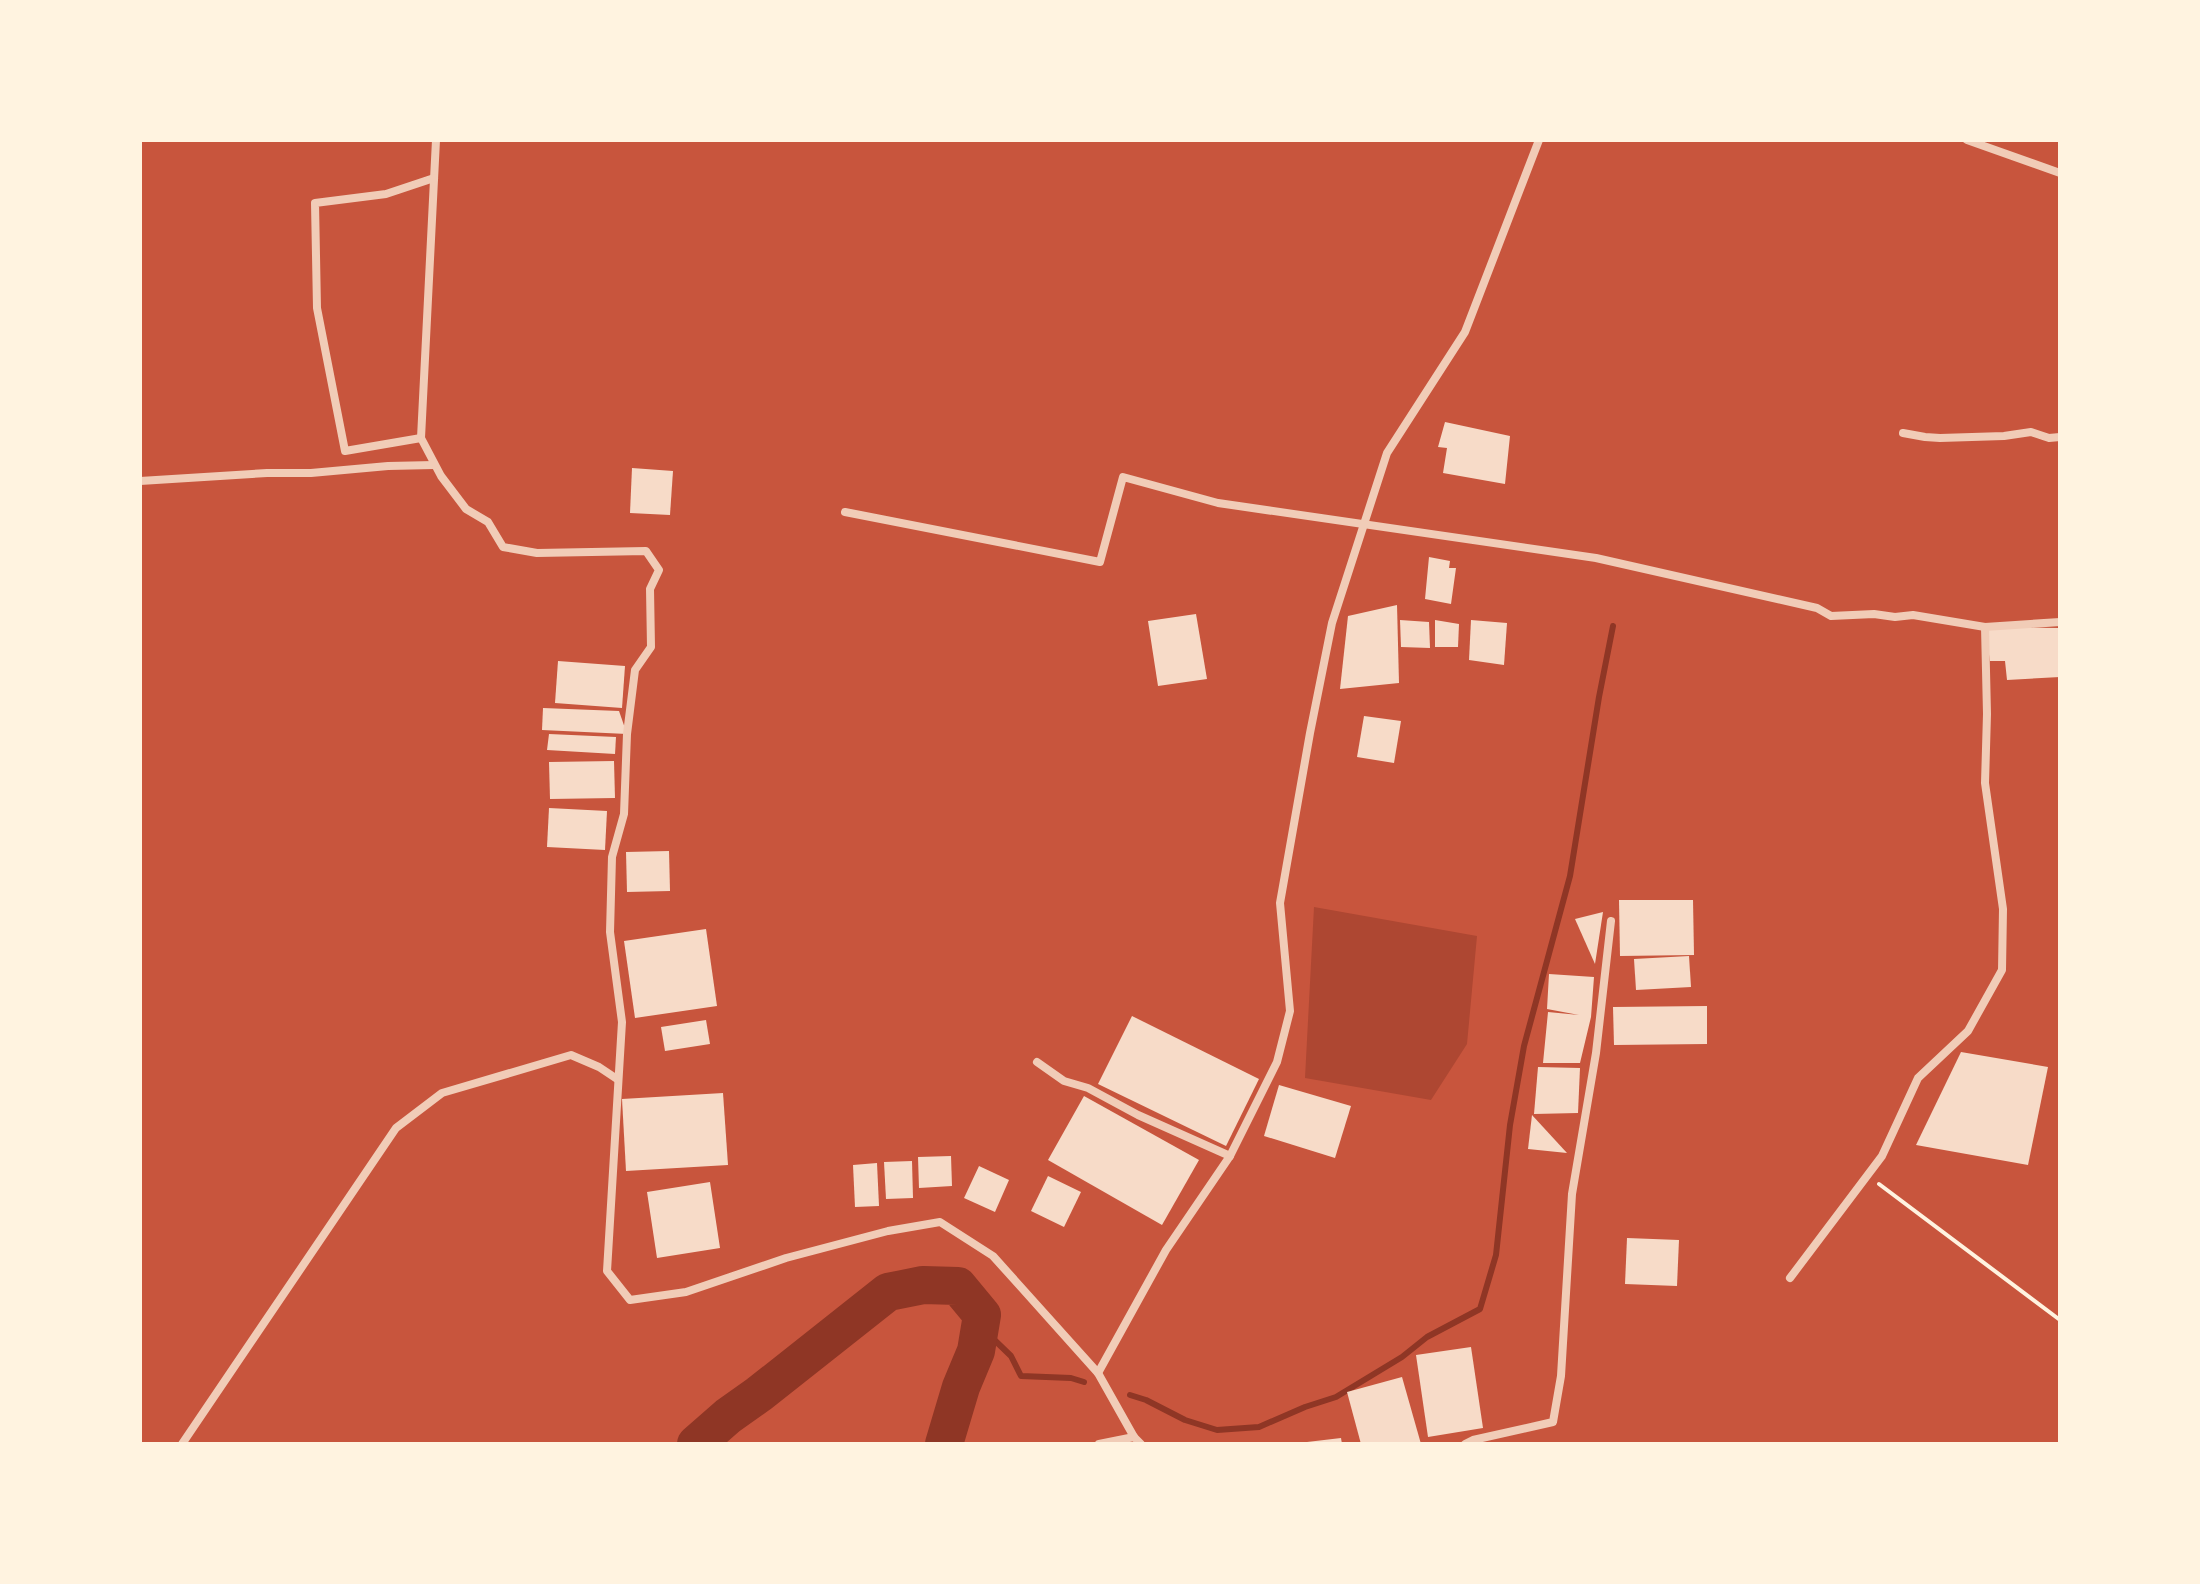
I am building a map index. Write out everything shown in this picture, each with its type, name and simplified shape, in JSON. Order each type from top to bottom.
[{"type":"street","points":[[436,140],[421,438],[434,465],[466,509],[488,522],[503,547],[537,553],[646,551],[659,570],[650,589],[651,647],[635,670],[627,734],[624,814],[612,857],[610,932],[622,1022],[607,1271],[630,1300],[686,1292],[786,1258],[888,1231],[940,1222],[993,1256],[1098,1373],[1137,1441],[1099,1444]]},
{"type":"street","points":[[1098,1373],[1166,1250],[1230,1156],[1277,1062],[1290,1011],[1280,903],[1332,623],[1387,453],[1465,332],[1539,140]]},
{"type":"street","points":[[1967,140],[2060,173]]},
{"type":"street","points":[[421,438],[345,451],[317,308],[315,203],[386,194],[434,178]]},
{"type":"street","points":[[1903,433],[1940,438],[2031,432],[2049,438],[2060,437]]},
{"type":"street","points":[[140,481],[434,465]]},
{"type":"street","points":[[845,512],[1100,562],[1123,477],[1218,503],[1596,558],[1817,608],[1831,616],[1913,615],[1985,627],[2060,622]]},
{"type":"street","points":[[1790,1278],[1882,1156],[1918,1078],[1968,1031],[2002,970],[2003,909],[1985,783],[1985,627]]},
{"type":"street","points":[[1465,1444],[1553,1422],[1561,1376],[1572,1194],[1596,1053],[1611,921]]},
{"type":"street","points":[[182,1444],[396,1128],[442,1093],[571,1055],[617,1079]]},
{"type":"street","points":[[1037,1062],[1064,1081],[1088,1088],[1138,1115],[1230,1156]]},
{"type":"path","points":[[1867,1176],[2060,1320]]},
{"type":"shaded area","points":[[1314,907],[1477,936],[1467,1044],[1431,1100],[1305,1078]]},
{"type":"building","points":[[1445,422],[1510,436],[1505,484],[1443,473],[1447,448],[1438,447]]},
{"type":"building","points":[[632,468],[673,471],[670,515],[630,513]]},
{"type":"building","points":[[1429,557],[1450,561],[1449,568],[1456,568],[1451,604],[1425,599]]},
{"type":"building","points":[[1397,605],[1399,683],[1340,689],[1348,616]]},
{"type":"building","points":[[1196,614],[1207,679],[1158,686],[1148,621]]},
{"type":"building","points":[[1400,620],[1429,622],[1430,648],[1401,647]]},
{"type":"building","points":[[1435,620],[1459,624],[1458,647],[1435,647]]},
{"type":"building","points":[[1471,620],[1507,623],[1504,665],[1469,660]]},
{"type":"building","points":[[1985,627],[2060,628],[2060,677],[2007,680],[2005,661],[1990,661]]},
{"type":"building","points":[[558,661],[625,666],[622,708],[555,703]]},
{"type":"building","points":[[543,708],[619,711],[627,734],[542,730]]},
{"type":"building","points":[[1364,716],[1401,721],[1394,763],[1357,757]]},
{"type":"building","points":[[549,734],[616,737],[615,754],[547,750]]},
{"type":"building","points":[[614,761],[615,798],[550,799],[549,762]]},
{"type":"building","points":[[549,808],[607,811],[605,850],[547,847]]},
{"type":"building","points":[[669,851],[670,891],[627,892],[626,852]]},
{"type":"building","points":[[1619,900],[1693,900],[1694,955],[1620,956]]},
{"type":"building","points":[[1603,912],[1595,964],[1575,919]]},
{"type":"building","points":[[706,929],[717,1006],[635,1018],[624,941]]},
{"type":"building","points":[[1689,956],[1691,987],[1636,990],[1634,959]]},
{"type":"building","points":[[1549,974],[1594,977],[1591,1017],[1580,1063],[1543,1063],[1548,1012],[1579,1015],[1547,1009]]},
{"type":"building","points":[[1707,1006],[1707,1044],[1614,1045],[1613,1007]]},
{"type":"building","points":[[1132,1016],[1259,1079],[1226,1146],[1098,1084]]},
{"type":"building","points":[[706,1020],[710,1044],[665,1051],[661,1027]]},
{"type":"building","points":[[1961,1052],[2048,1067],[2028,1165],[1916,1145]]},
{"type":"building","points":[[1538,1067],[1580,1068],[1578,1113],[1534,1114]]},
{"type":"building","points":[[1279,1085],[1351,1106],[1335,1158],[1264,1136]]},
{"type":"building","points":[[723,1093],[728,1165],[626,1171],[622,1099]]},
{"type":"building","points":[[1084,1096],[1199,1160],[1162,1225],[1048,1160]]},
{"type":"building","points":[[1532,1115],[1567,1153],[1528,1149]]},
{"type":"building","points":[[951,1156],[952,1186],[919,1188],[918,1157]]},
{"type":"building","points":[[912,1161],[913,1198],[886,1199],[884,1162]]},
{"type":"building","points":[[877,1163],[879,1206],[855,1207],[853,1165]]},
{"type":"building","points":[[979,1166],[1009,1180],[995,1212],[964,1198]]},
{"type":"building","points":[[1048,1176],[1081,1192],[1064,1227],[1031,1211]]},
{"type":"building","points":[[710,1182],[720,1248],[657,1258],[647,1192]]},
{"type":"building","points":[[1627,1238],[1679,1240],[1677,1286],[1625,1284]]},
{"type":"building","points":[[1471,1347],[1483,1428],[1428,1437],[1416,1355]]},
{"type":"building","points":[[1402,1377],[1421,1444],[1361,1444],[1347,1392]]},
{"type":"building","points":[[1341,1438],[1342,1444],[1307,1444],[1307,1442]]},
{"type":"waterway","points":[[1130,1395],[1185,1420],[1217,1430],[1259,1427],[1336,1397],[1402,1357],[1427,1337],[1480,1309],[1496,1255],[1510,1125],[1524,1046],[1570,876],[1613,626]]},
{"type":"waterway","points":[[696,1444],[888,1292],[923,1285],[958,1286],[982,1315],[976,1351],[961,1387],[944,1444]]},
{"type":"waterway","points":[[980,1326],[1011,1356],[1021,1376],[1071,1378],[1084,1382]]}]
